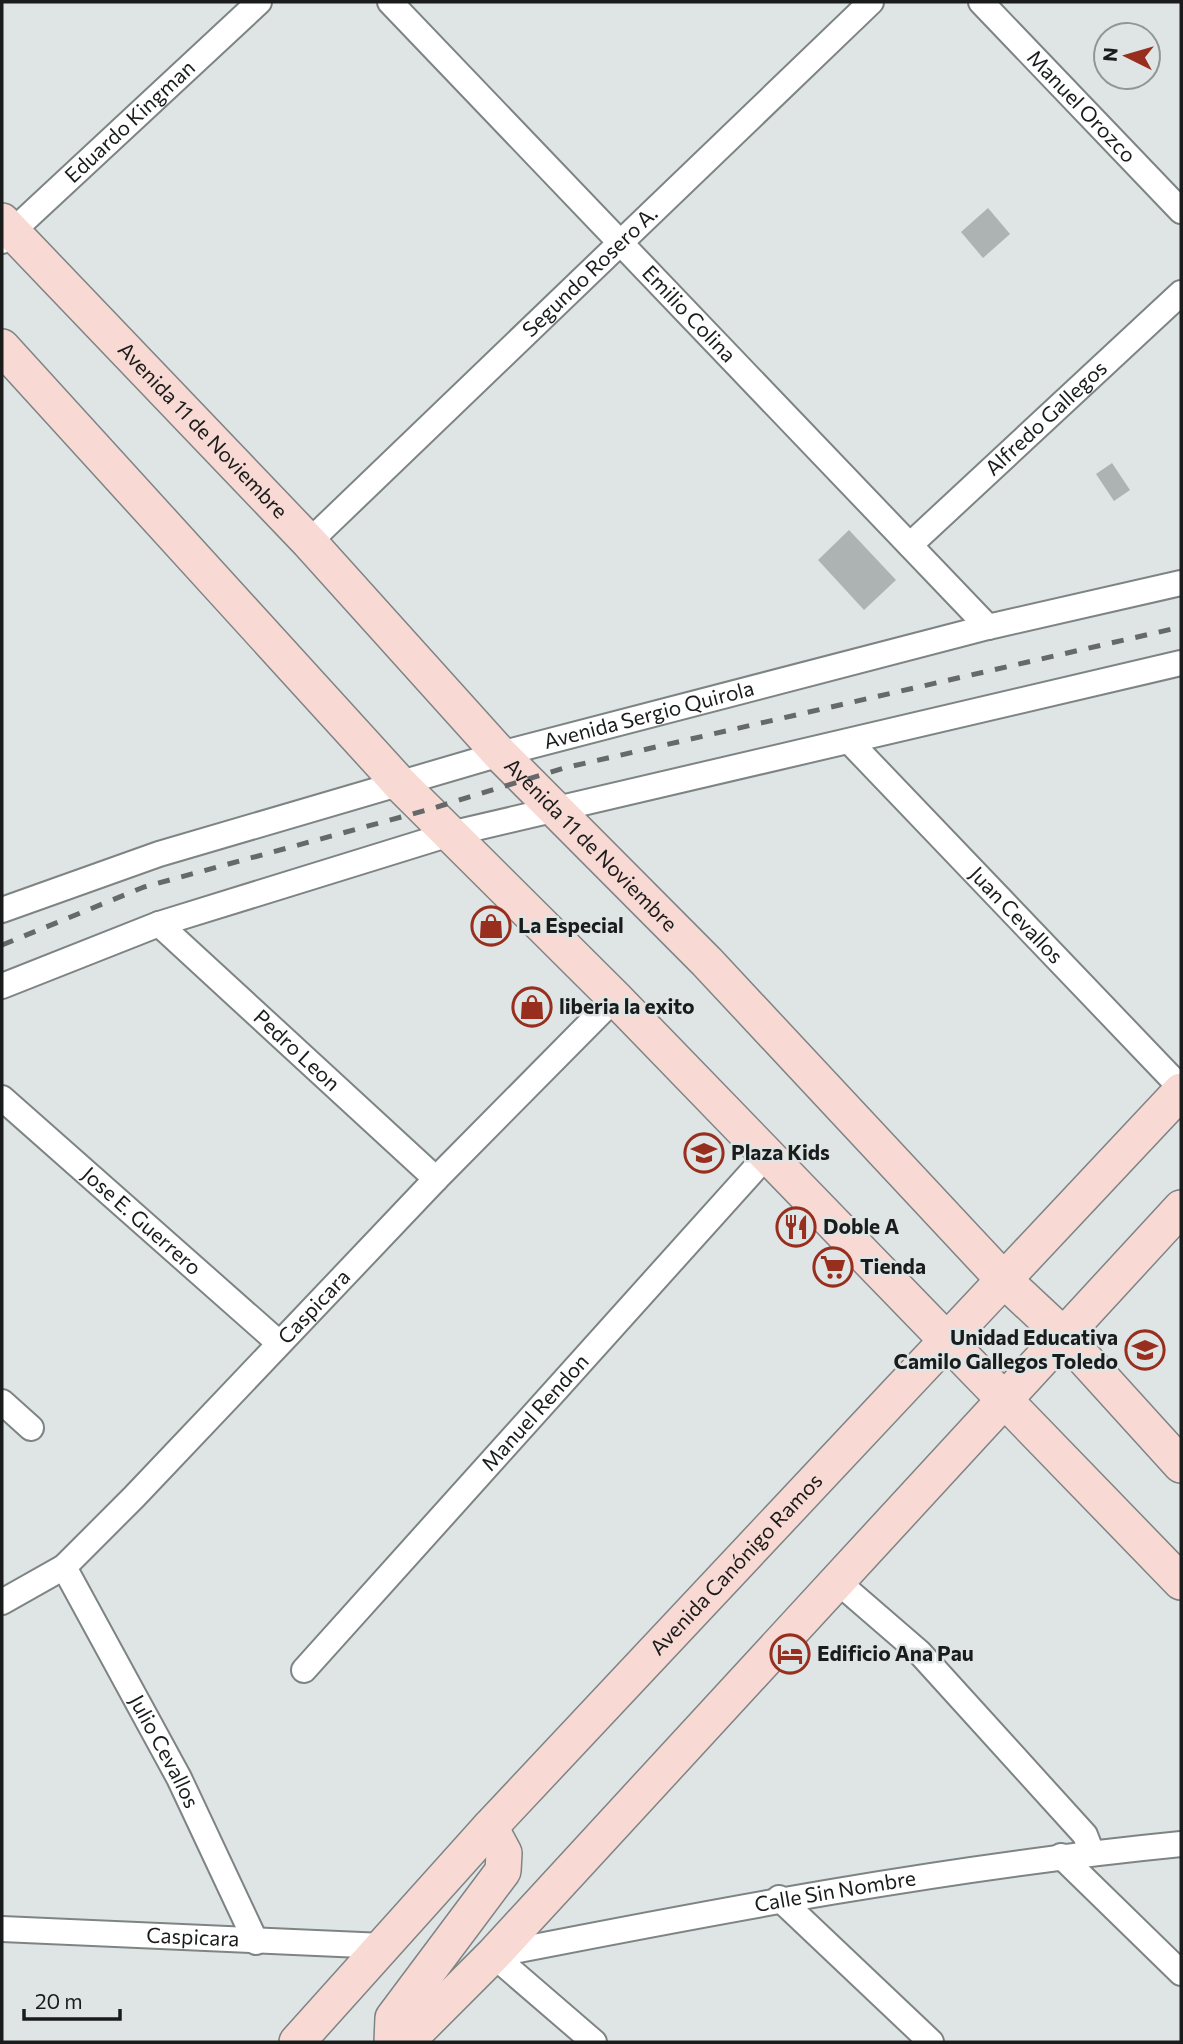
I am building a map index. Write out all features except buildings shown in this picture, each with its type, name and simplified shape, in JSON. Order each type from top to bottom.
[{"type":"main road","name":"Avenida 11 de Noviembre","points":[[5,231],[309,542],[500,754],[707,962],[1003,1279],[1063,1335],[1181,1465]]},
{"type":"main road","points":[[2,347],[400,784],[768,1154],[1181,1583]]},
{"type":"main road","name":"Avenida Canónigo Ramos","points":[[297,2042],[490,1827],[1181,1090]]},
{"type":"main road","points":[[406,2042],[493,1955],[1181,1208]]},
{"type":"main road","points":[[392,2042],[393,2018],[503,1871],[504,1853],[490,1827]]},
{"type":"street","name":"Eduardo Kingman","points":[[5,231],[259,2]]},
{"type":"street","name":"Emilio Colina","points":[[390,2],[622,241],[988,627]]},
{"type":"street","name":"Segundo Rosero A.","points":[[309,542],[871,2]]},
{"type":"street","name":"Manuel Orozco","points":[[981,2],[1181,211]]},
{"type":"street","name":"Alfredo Gallegos","points":[[910,545],[1181,293]]},
{"type":"street","name":"Avenida Sergio Quirola","points":[[2,910],[159,854],[500,754],[988,627],[1181,583]]},
{"type":"street","points":[[2,986],[159,923],[450,834],[1181,663]]},
{"type":"street","name":"Juan Cevallos","points":[[850,742],[1181,1090]]},
{"type":"street","name":"Pedro Leon","points":[[159,923],[436,1179]]},
{"type":"street","name":"Caspicara","points":[[2,1602],[64,1567],[436,1179],[615,998]]},
{"type":"street","name":"Jose E. Guerrero","points":[[2,1098],[279,1343]]},
{"type":"street","name":"Manuel Rendon","points":[[303,1670],[768,1154]]},
{"type":"street","points":[[2,1402],[31,1428]]},
{"type":"street","name":"Julio Cevallos","points":[[64,1567],[179,1777],[256,1942]]},
{"type":"street","points":[[838,1582],[919,1652],[1085,1835],[1092,1853]]},
{"type":"street","name":"Calle Sin Nombre","points":[[493,1955],[779,1898],[1061,1856],[1181,1844]]},
{"type":"street","points":[[1061,1856],[1181,1973]]},
{"type":"street","points":[[779,1898],[931,2042]]},
{"type":"street","name":"Caspicara","points":[[2,1929],[384,1946]]},
{"type":"street","points":[[493,1955],[594,2042]]},
{"type":"railway","points":[[2,945],[144,887],[427,810],[564,768],[1181,627]]},
{"type":"place","name":"La Especial","points":[[491,926]]},
{"type":"place","name":"liberia la exito","points":[[532,1007]]},
{"type":"place","name":"Plaza Kids","points":[[704,1153]]},
{"type":"place","name":"Doble A","points":[[796,1227]]},
{"type":"place","name":"Tienda","points":[[833,1267]]},
{"type":"place","name":"Unidad Educativa Camilo Gallegos Toledo","points":[[1145,1350]]},
{"type":"place","name":"Edificio Ana Pau","points":[[790,1654]]}]
